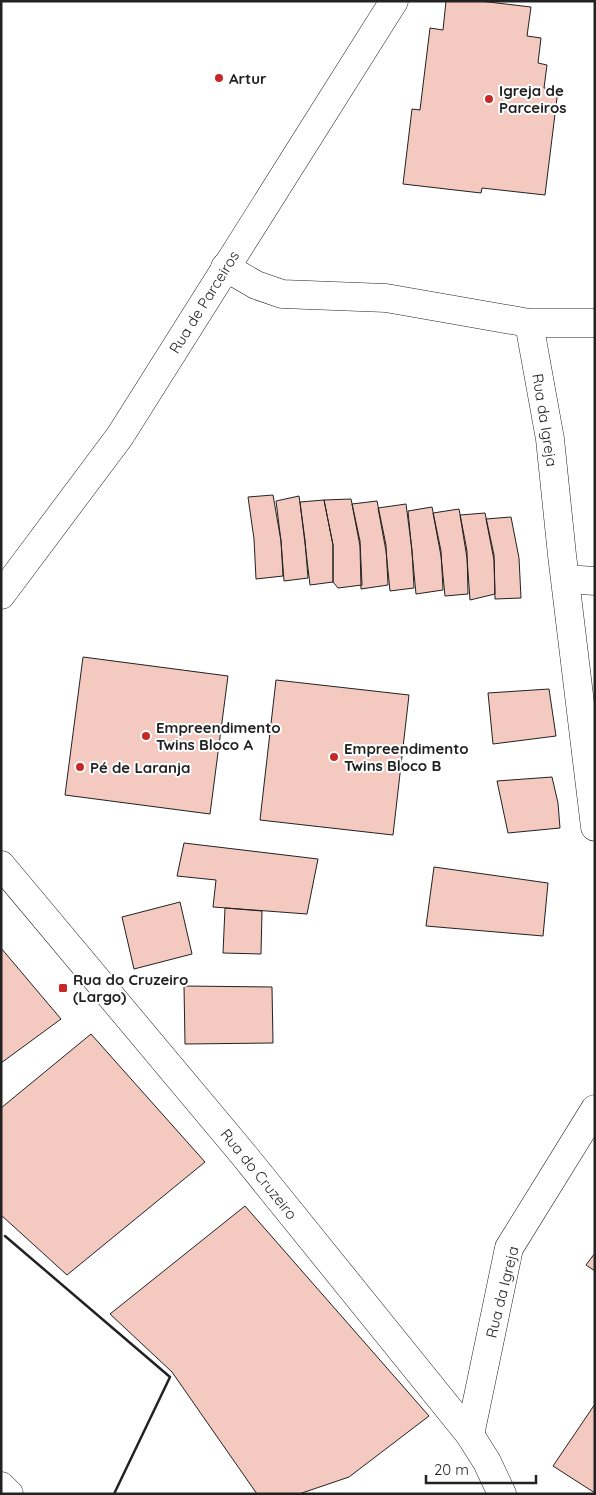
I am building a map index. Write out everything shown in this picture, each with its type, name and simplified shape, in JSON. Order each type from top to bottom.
[{"type":"street","name":"Rua de Parceiros","points":[[1,595],[120,436],[394,1]]},
{"type":"street","points":[[226,267],[256,285],[282,294],[386,298],[529,323],[595,324]]},
{"type":"street","name":"Rua da Igreja","points":[[529,323],[550,439],[595,827]]},
{"type":"street","points":[[565,579],[595,581]]},
{"type":"street","name":"Rua do Cruzeiro","points":[[1,865],[237,1147],[470,1435],[487,1462],[502,1494]]},
{"type":"street","name":"Rua da Igreja","points":[[470,1435],[509,1248],[594,1112]]},
{"type":"street","points":[[1,1486],[9,1494]]},
{"type":"building","name":"Igreja de Parceiros","points":[[446,1],[480,1],[531,7],[527,36],[541,38],[538,63],[547,65],[544,88],[558,90],[545,195],[482,188],[481,193],[403,184],[412,109],[420,110],[430,28],[443,30]]},
{"type":"building","points":[[273,495],[281,541],[283,576],[256,579],[254,539],[248,497]]},
{"type":"building","points":[[299,496],[308,578],[284,581],[276,501]]},
{"type":"building","points":[[351,499],[360,541],[362,585],[338,588],[333,582],[333,545],[324,500]]},
{"type":"building","points":[[324,500],[333,545],[333,582],[310,585],[300,502]]},
{"type":"building","points":[[377,501],[386,545],[388,585],[361,589],[360,546],[352,504]]},
{"type":"building","points":[[406,504],[412,550],[414,588],[390,591],[386,551],[378,508]]},
{"type":"building","points":[[432,507],[441,551],[443,590],[416,594],[408,511]]},
{"type":"building","points":[[459,509],[467,551],[468,594],[445,596],[441,556],[433,513]]},
{"type":"building","points":[[485,513],[494,555],[495,594],[470,600],[467,558],[460,515]]},
{"type":"building","points":[[511,517],[519,558],[521,598],[495,599],[494,560],[486,519]]},
{"type":"building","name":"Empreendimento Twins Bloco A","points":[[83,657],[228,676],[210,814],[65,795]]},
{"type":"building","name":"Empreendimento Twins Bloco B","points":[[276,680],[409,695],[393,835],[260,820]]},
{"type":"building","points":[[549,689],[556,736],[493,744],[488,693]]},
{"type":"building","points":[[552,777],[558,803],[560,828],[508,833],[497,781]]},
{"type":"building","points":[[184,843],[318,859],[307,914],[213,907],[216,880],[177,876]]},
{"type":"building","points":[[434,867],[548,883],[543,936],[426,926]]},
{"type":"building","points":[[180,902],[192,954],[134,969],[122,917]]},
{"type":"building","points":[[225,908],[262,911],[261,954],[223,953]]},
{"type":"building","points":[[1,948],[61,1019],[1,1063]]},
{"type":"building","points":[[184,986],[272,987],[273,1043],[185,1044]]},
{"type":"building","points":[[91,1034],[205,1162],[67,1275],[1,1215],[1,1108]]},
{"type":"building","points":[[245,1206],[429,1416],[349,1477],[299,1494],[257,1494],[172,1372],[110,1314]]},
{"type":"building","points":[[595,1253],[595,1271],[586,1265]]},
{"type":"building","points":[[595,1404],[595,1493],[553,1466]]},
{"type":"wall","points":[[5,1236],[170,1377],[114,1494]]},
{"type":"place","name":"Artur","points":[[219,78]]},
{"type":"place","name":"Igreja de Parceiros","points":[[489,99]]},
{"type":"place","name":"Empreendimento Twins Bloco A","points":[[146,736]]},
{"type":"place","name":"Empreendimento Twins Bloco B","points":[[334,757]]},
{"type":"place","name":"Pé de Laranja","points":[[80,767]]},
{"type":"place","name":"Rua do Cruzeiro (Largo)","points":[[63,988]]}]
